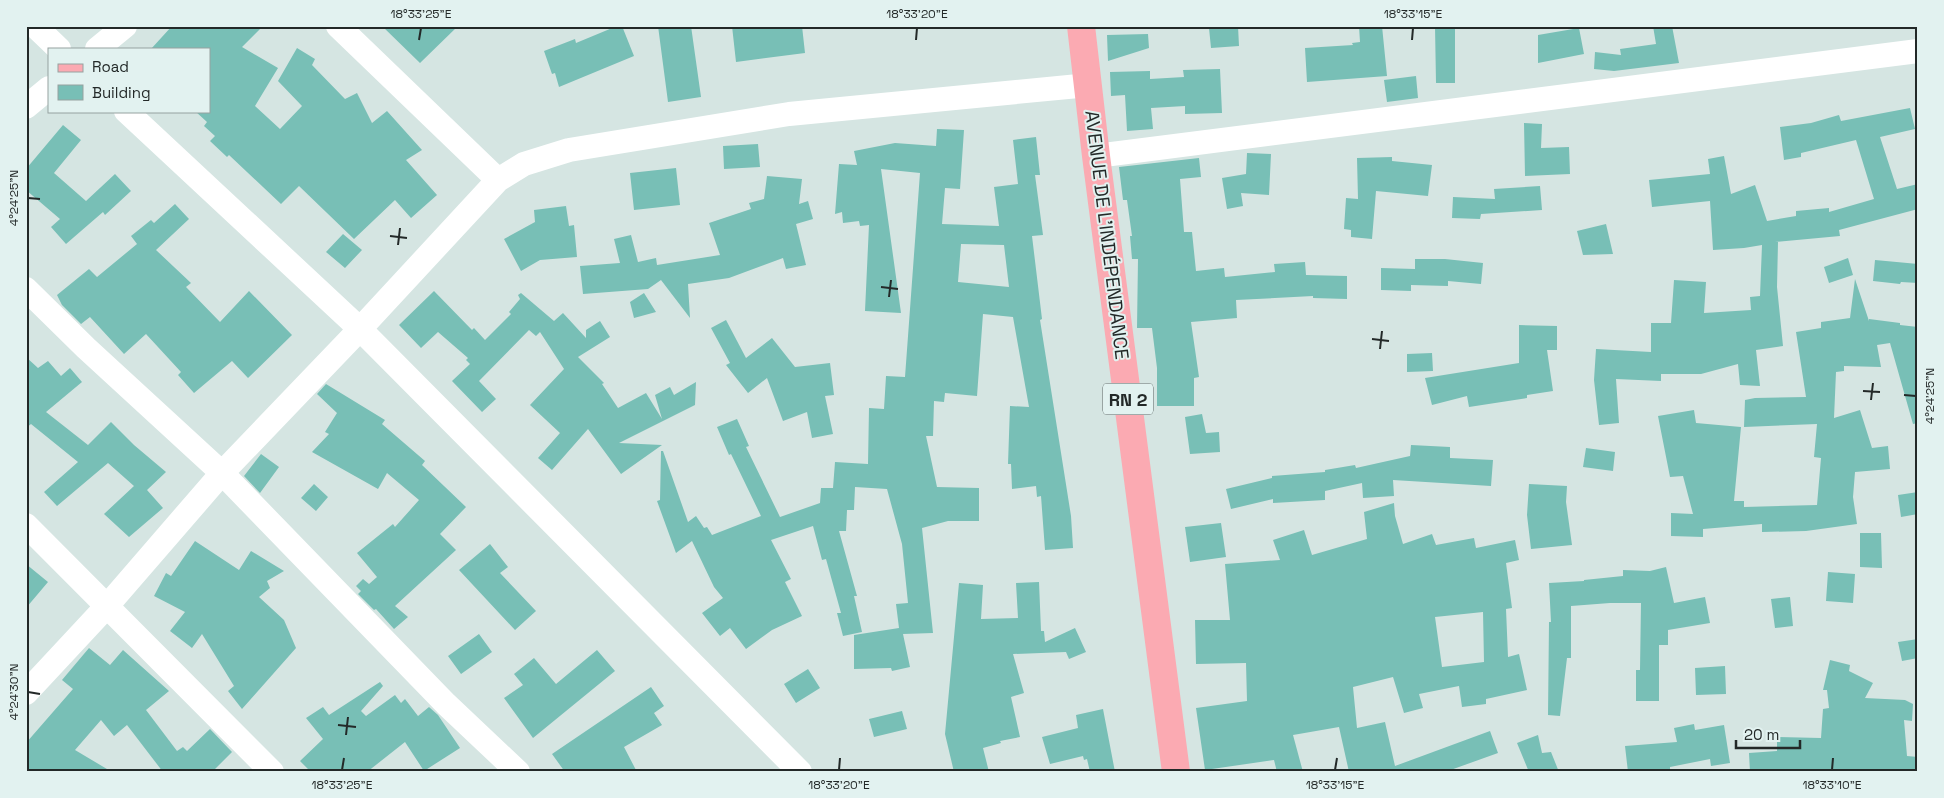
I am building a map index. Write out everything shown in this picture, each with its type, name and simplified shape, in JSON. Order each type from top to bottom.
[{"type":"main road","name":"AVENUE DE L'INDÉPENDANCE","points":[[1081,26],[1096,156],[1176,772]]},
{"type":"street","points":[[35,26],[58,48]]},
{"type":"street","points":[[98,48],[125,26]]},
{"type":"street","points":[[338,26],[498,180]]},
{"type":"street","points":[[1096,156],[1918,52]]},
{"type":"street","points":[[26,693],[107,606],[222,473],[360,329],[498,180],[524,164],[569,150],[789,114],[1089,85]]},
{"type":"street","points":[[26,107],[48,89]]},
{"type":"street","points":[[127,112],[360,329],[800,772]]},
{"type":"street","points":[[26,289],[86,348],[222,473],[446,704],[518,772]]},
{"type":"street","points":[[26,525],[272,772]]},
{"type":"building","points":[[172,26],[263,26],[242,47],[278,68],[255,106],[280,129],[302,106],[278,81],[297,48],[315,59],[312,65],[345,99],[357,93],[372,123],[387,111],[422,150],[406,160],[437,195],[411,218],[395,200],[354,239],[299,186],[281,204],[229,155],[227,157],[210,141],[215,136],[204,126],[207,122],[196,112],[210,112],[210,48],[152,48]]},
{"type":"building","points":[[382,26],[458,26],[420,63]]},
{"type":"building","points":[[617,26],[622,26],[634,56],[559,87],[555,73],[552,74],[544,51],[575,39],[576,43]]},
{"type":"building","points":[[658,26],[691,26],[701,97],[668,102]]},
{"type":"building","points":[[732,26],[802,26],[805,53],[736,62]]},
{"type":"building","points":[[1238,26],[1239,46],[1211,48],[1209,28]]},
{"type":"building","points":[[1359,26],[1382,26],[1387,76],[1307,82],[1305,48],[1353,45],[1352,43],[1360,42]]},
{"type":"building","points":[[1435,26],[1455,26],[1455,83],[1436,83]]},
{"type":"building","points":[[1653,26],[1672,26],[1679,63],[1614,71],[1594,69],[1595,52],[1621,55],[1620,49],[1656,44]]},
{"type":"building","points":[[1579,28],[1584,54],[1538,63],[1538,35]]},
{"type":"building","points":[[1148,34],[1149,48],[1108,61],[1107,35]]},
{"type":"building","points":[[1220,69],[1222,113],[1185,114],[1185,106],[1151,108],[1153,129],[1127,131],[1125,95],[1111,96],[1110,72],[1150,71],[1150,79],[1184,77],[1183,70]]},
{"type":"building","points":[[1416,76],[1418,98],[1387,102],[1384,80]]},
{"type":"building","points":[[1910,108],[1915,129],[1880,137],[1897,189],[1918,184],[1918,209],[1839,230],[1840,236],[1775,242],[1778,242],[1777,287],[1783,346],[1756,350],[1760,386],[1740,385],[1738,364],[1701,374],[1661,374],[1661,381],[1616,379],[1619,423],[1599,425],[1594,380],[1596,349],[1651,352],[1651,323],[1671,323],[1674,280],[1706,282],[1704,313],[1751,310],[1750,297],[1760,296],[1762,245],[1713,250],[1710,201],[1652,207],[1649,180],[1710,174],[1708,159],[1724,156],[1731,194],[1755,185],[1767,221],[1796,216],[1796,211],[1829,208],[1829,212],[1874,199],[1856,140],[1801,153],[1801,157],[1784,160],[1780,127],[1811,123],[1839,115],[1841,121]]},
{"type":"building","points":[[1524,123],[1542,124],[1541,148],[1569,147],[1570,174],[1525,176]]},
{"type":"building","points":[[63,125],[81,140],[54,173],[86,201],[115,174],[131,191],[105,215],[103,212],[66,244],[51,227],[60,219],[26,190],[26,169]]},
{"type":"building","points":[[937,129],[964,130],[960,189],[945,188],[942,224],[999,226],[994,187],[1018,184],[1013,140],[1036,137],[1040,175],[1035,175],[1043,235],[1032,236],[1042,319],[1040,320],[1071,516],[1073,548],[1045,550],[1041,496],[1037,497],[1036,486],[1012,489],[1011,464],[1008,464],[1010,406],[1029,407],[1013,317],[983,314],[977,396],[945,393],[944,402],[934,401],[933,436],[926,436],[937,487],[979,488],[979,521],[948,521],[922,528],[933,633],[903,634],[910,667],[892,671],[891,668],[854,669],[854,635],[899,628],[896,604],[908,603],[902,544],[887,489],[855,487],[854,510],[847,510],[846,531],[839,531],[857,596],[854,596],[862,632],[843,636],[837,613],[841,613],[826,559],[822,560],[813,526],[771,540],[791,579],[785,582],[802,616],[772,630],[746,649],[730,628],[720,636],[702,613],[723,598],[714,587],[692,541],[676,553],[657,501],[660,500],[661,451],[663,451],[688,522],[696,516],[704,528],[707,527],[712,535],[761,516],[731,454],[729,455],[717,427],[737,419],[749,446],[746,447],[780,517],[820,503],[821,488],[833,488],[835,462],[868,464],[869,408],[884,409],[886,376],[905,377],[920,173],[881,169],[901,313],[865,311],[869,225],[860,226],[859,221],[843,223],[842,212],[835,214],[839,164],[857,165],[854,151],[895,143],[936,146]],"holes":[[[961,244],[1004,245],[1009,287],[958,282]]]},
{"type":"building","points":[[758,144],[760,167],[724,169],[723,146]]},
{"type":"building","points":[[1247,153],[1271,154],[1269,195],[1241,193],[1243,206],[1227,209],[1222,178],[1246,174]]},
{"type":"building","points":[[1392,157],[1392,161],[1432,165],[1428,196],[1376,191],[1372,239],[1351,237],[1351,230],[1344,229],[1346,198],[1358,199],[1357,158]]},
{"type":"building","points":[[1199,158],[1201,177],[1180,179],[1184,232],[1192,232],[1196,271],[1224,268],[1225,277],[1275,272],[1274,264],[1305,262],[1306,275],[1347,276],[1347,299],[1313,298],[1313,296],[1236,300],[1237,318],[1191,322],[1199,377],[1194,378],[1194,406],[1157,406],[1157,368],[1152,328],[1137,328],[1138,259],[1132,259],[1130,236],[1132,236],[1127,200],[1123,200],[1119,167]]},
{"type":"building","points":[[676,168],[680,205],[634,210],[630,173]]},
{"type":"building","points":[[767,176],[802,179],[799,204],[808,201],[813,219],[796,224],[806,265],[786,269],[783,258],[729,278],[688,284],[690,318],[661,280],[648,289],[583,294],[580,266],[620,263],[614,239],[631,235],[638,262],[656,258],[657,265],[720,255],[709,223],[751,209],[749,203],[764,199]]},
{"type":"building","points":[[1540,186],[1542,210],[1481,214],[1480,219],[1452,218],[1453,197],[1495,199],[1494,189]]},
{"type":"building","points":[[175,204],[189,219],[156,250],[191,283],[186,287],[220,322],[249,291],[292,335],[248,378],[232,361],[194,393],[178,375],[181,372],[146,334],[124,354],[90,317],[81,324],[62,305],[57,295],[89,269],[97,277],[137,244],[131,236],[151,220],[154,223]]},
{"type":"building","points":[[566,206],[569,226],[574,225],[577,257],[540,260],[521,271],[504,239],[535,222],[534,210]]},
{"type":"building","points":[[1606,224],[1613,254],[1583,255],[1577,231]]},
{"type":"building","points":[[343,234],[362,250],[345,268],[326,252]]},
{"type":"building","points":[[1848,258],[1853,275],[1829,283],[1824,267]]},
{"type":"building","points":[[1415,259],[1445,259],[1483,263],[1481,284],[1448,281],[1448,286],[1411,285],[1411,291],[1381,290],[1381,268],[1415,269]]},
{"type":"building","points":[[1875,260],[1918,264],[1918,283],[1901,282],[1900,284],[1873,281]]},
{"type":"building","points":[[1855,279],[1869,321],[1869,319],[1918,327],[1918,423],[1913,424],[1890,343],[1877,345],[1881,367],[1844,366],[1844,371],[1836,372],[1834,418],[1860,410],[1872,448],[1888,446],[1890,469],[1855,472],[1853,497],[1857,524],[1806,531],[1762,532],[1762,524],[1703,529],[1703,537],[1671,536],[1671,513],[1693,514],[1683,476],[1670,477],[1658,416],[1694,410],[1696,423],[1741,427],[1734,501],[1744,501],[1744,507],[1817,505],[1821,458],[1814,457],[1817,424],[1744,427],[1745,400],[1755,398],[1806,397],[1796,332],[1821,328],[1821,322],[1850,318]]},
{"type":"building","points":[[434,291],[472,330],[474,328],[485,340],[511,314],[509,312],[520,299],[518,295],[521,293],[554,321],[563,313],[586,338],[586,330],[600,321],[610,337],[578,357],[604,383],[602,384],[618,408],[646,393],[662,419],[655,395],[670,387],[674,395],[696,382],[695,405],[619,443],[662,445],[621,474],[588,429],[552,470],[538,458],[560,433],[530,405],[564,369],[540,332],[536,336],[529,330],[479,381],[496,399],[482,412],[452,381],[470,364],[466,360],[468,358],[438,332],[421,348],[399,325]]},
{"type":"building","points":[[644,293],[656,312],[634,318],[630,302]]},
{"type":"building","points":[[726,320],[746,358],[772,338],[795,367],[830,363],[834,395],[825,396],[833,434],[812,438],[807,412],[783,421],[767,378],[748,393],[726,365],[730,363],[711,328]]},
{"type":"building","points":[[1519,325],[1557,326],[1557,350],[1547,350],[1553,391],[1527,395],[1527,398],[1469,407],[1467,396],[1432,405],[1425,378],[1519,363]]},
{"type":"building","points":[[1432,353],[1433,371],[1407,372],[1407,354]]},
{"type":"building","points":[[26,357],[38,368],[48,361],[61,376],[70,368],[82,382],[46,412],[88,445],[111,422],[134,445],[166,472],[147,490],[163,508],[129,537],[104,514],[134,486],[108,463],[57,506],[44,492],[78,462],[31,424],[26,428]]},
{"type":"building","points":[[326,384],[385,420],[382,424],[425,461],[422,465],[466,507],[440,534],[456,550],[395,606],[408,617],[394,629],[376,609],[374,610],[358,594],[361,591],[356,586],[363,579],[369,584],[377,577],[357,553],[393,524],[395,527],[419,500],[387,473],[378,489],[312,452],[329,434],[325,432],[337,413],[317,394]]},
{"type":"building","points":[[1202,414],[1206,433],[1219,432],[1220,452],[1190,454],[1185,417]]},
{"type":"building","points":[[1411,445],[1450,447],[1450,458],[1493,460],[1491,486],[1393,480],[1394,496],[1363,498],[1362,483],[1325,491],[1325,500],[1273,503],[1273,499],[1231,509],[1226,489],[1272,478],[1272,476],[1325,472],[1325,470],[1355,465],[1356,468],[1410,456]]},
{"type":"building","points":[[1586,448],[1615,452],[1613,471],[1583,467]]},
{"type":"building","points":[[261,454],[279,467],[260,493],[244,476]]},
{"type":"building","points":[[314,484],[328,497],[316,511],[301,498]]},
{"type":"building","points":[[1529,484],[1567,486],[1566,502],[1572,545],[1531,549],[1527,515]]},
{"type":"building","points":[[1918,492],[1918,514],[1901,517],[1898,495]]},
{"type":"building","points":[[1394,503],[1395,516],[1403,544],[1432,534],[1436,545],[1474,538],[1476,548],[1515,540],[1519,560],[1506,563],[1512,608],[1506,609],[1508,657],[1519,654],[1527,690],[1486,699],[1486,704],[1462,707],[1459,686],[1419,694],[1423,708],[1404,713],[1393,677],[1353,687],[1357,728],[1385,722],[1395,766],[1490,731],[1498,753],[1445,772],[1349,772],[1339,727],[1293,735],[1303,772],[1277,772],[1274,760],[1205,770],[1196,708],[1247,701],[1246,663],[1196,664],[1195,620],[1230,620],[1225,564],[1280,560],[1273,540],[1304,530],[1312,555],[1367,539],[1364,512]],"holes":[[[1483,612],[1484,662],[1442,667],[1435,617]]]},
{"type":"building","points":[[1221,523],[1226,557],[1190,562],[1185,527]]},
{"type":"building","points":[[1860,533],[1881,533],[1882,568],[1860,567]]},
{"type":"building","points":[[195,541],[239,570],[251,551],[284,571],[267,581],[270,588],[259,597],[284,620],[296,648],[242,709],[228,691],[234,686],[202,634],[192,648],[170,631],[185,612],[154,596],[166,573],[171,576]]},
{"type":"building","points":[[490,544],[508,567],[500,573],[536,611],[515,630],[459,570]]},
{"type":"building","points":[[26,564],[48,582],[26,608]]},
{"type":"building","points":[[1666,567],[1674,603],[1705,597],[1710,623],[1668,630],[1668,645],[1659,645],[1659,701],[1636,701],[1636,670],[1640,670],[1641,603],[1571,606],[1571,658],[1567,658],[1560,716],[1548,715],[1549,622],[1551,622],[1549,583],[1623,576],[1623,570],[1650,571]]},
{"type":"building","points":[[1828,572],[1855,574],[1853,603],[1826,601]]},
{"type":"building","points":[[1039,582],[1041,631],[1044,631],[1045,642],[1075,628],[1086,652],[1069,659],[1066,652],[1013,654],[1024,693],[1011,697],[1020,737],[1000,741],[1001,743],[983,748],[989,772],[954,772],[945,734],[959,583],[983,585],[981,619],[1018,618],[1016,583]]},
{"type":"building","points":[[1790,597],[1793,626],[1775,628],[1771,599]]},
{"type":"building","points":[[479,634],[492,652],[461,674],[448,656]]},
{"type":"building","points":[[1918,639],[1918,658],[1902,661],[1898,642]]},
{"type":"building","points":[[89,648],[110,665],[123,650],[169,691],[146,710],[177,751],[183,747],[187,751],[210,729],[232,752],[212,772],[163,772],[127,725],[114,736],[101,720],[75,750],[112,772],[26,772],[26,743],[73,689],[62,680]]},
{"type":"building","points":[[597,650],[615,671],[533,738],[504,698],[523,685],[514,674],[534,658],[556,684]]},
{"type":"building","points":[[1830,660],[1850,665],[1849,671],[1873,683],[1865,698],[1905,700],[1913,704],[1912,721],[1904,720],[1907,756],[1918,757],[1918,772],[1750,772],[1749,753],[1777,751],[1777,737],[1821,738],[1823,709],[1829,708],[1827,690],[1823,690]]},
{"type":"building","points":[[1725,666],[1726,694],[1696,695],[1695,668]]},
{"type":"building","points":[[808,669],[820,688],[796,703],[784,684]]},
{"type":"building","points":[[380,682],[383,686],[361,711],[366,716],[395,695],[401,703],[405,699],[418,716],[429,707],[438,715],[460,748],[424,771],[405,742],[367,772],[311,772],[300,761],[323,739],[306,718],[323,707],[329,715]]},
{"type":"building","points":[[651,687],[664,706],[654,713],[662,725],[624,747],[637,772],[565,772],[552,754]]},
{"type":"building","points":[[1103,709],[1115,772],[1090,772],[1087,759],[1084,760],[1083,756],[1050,764],[1042,737],[1078,728],[1076,715]]},
{"type":"building","points":[[902,711],[907,729],[874,737],[869,719]]},
{"type":"building","points":[[1694,724],[1695,730],[1724,725],[1730,763],[1711,766],[1710,759],[1670,767],[1670,772],[1628,772],[1625,746],[1677,742],[1674,728]]},
{"type":"building","points":[[1538,735],[1542,753],[1551,752],[1559,772],[1529,772],[1517,743]]}]
